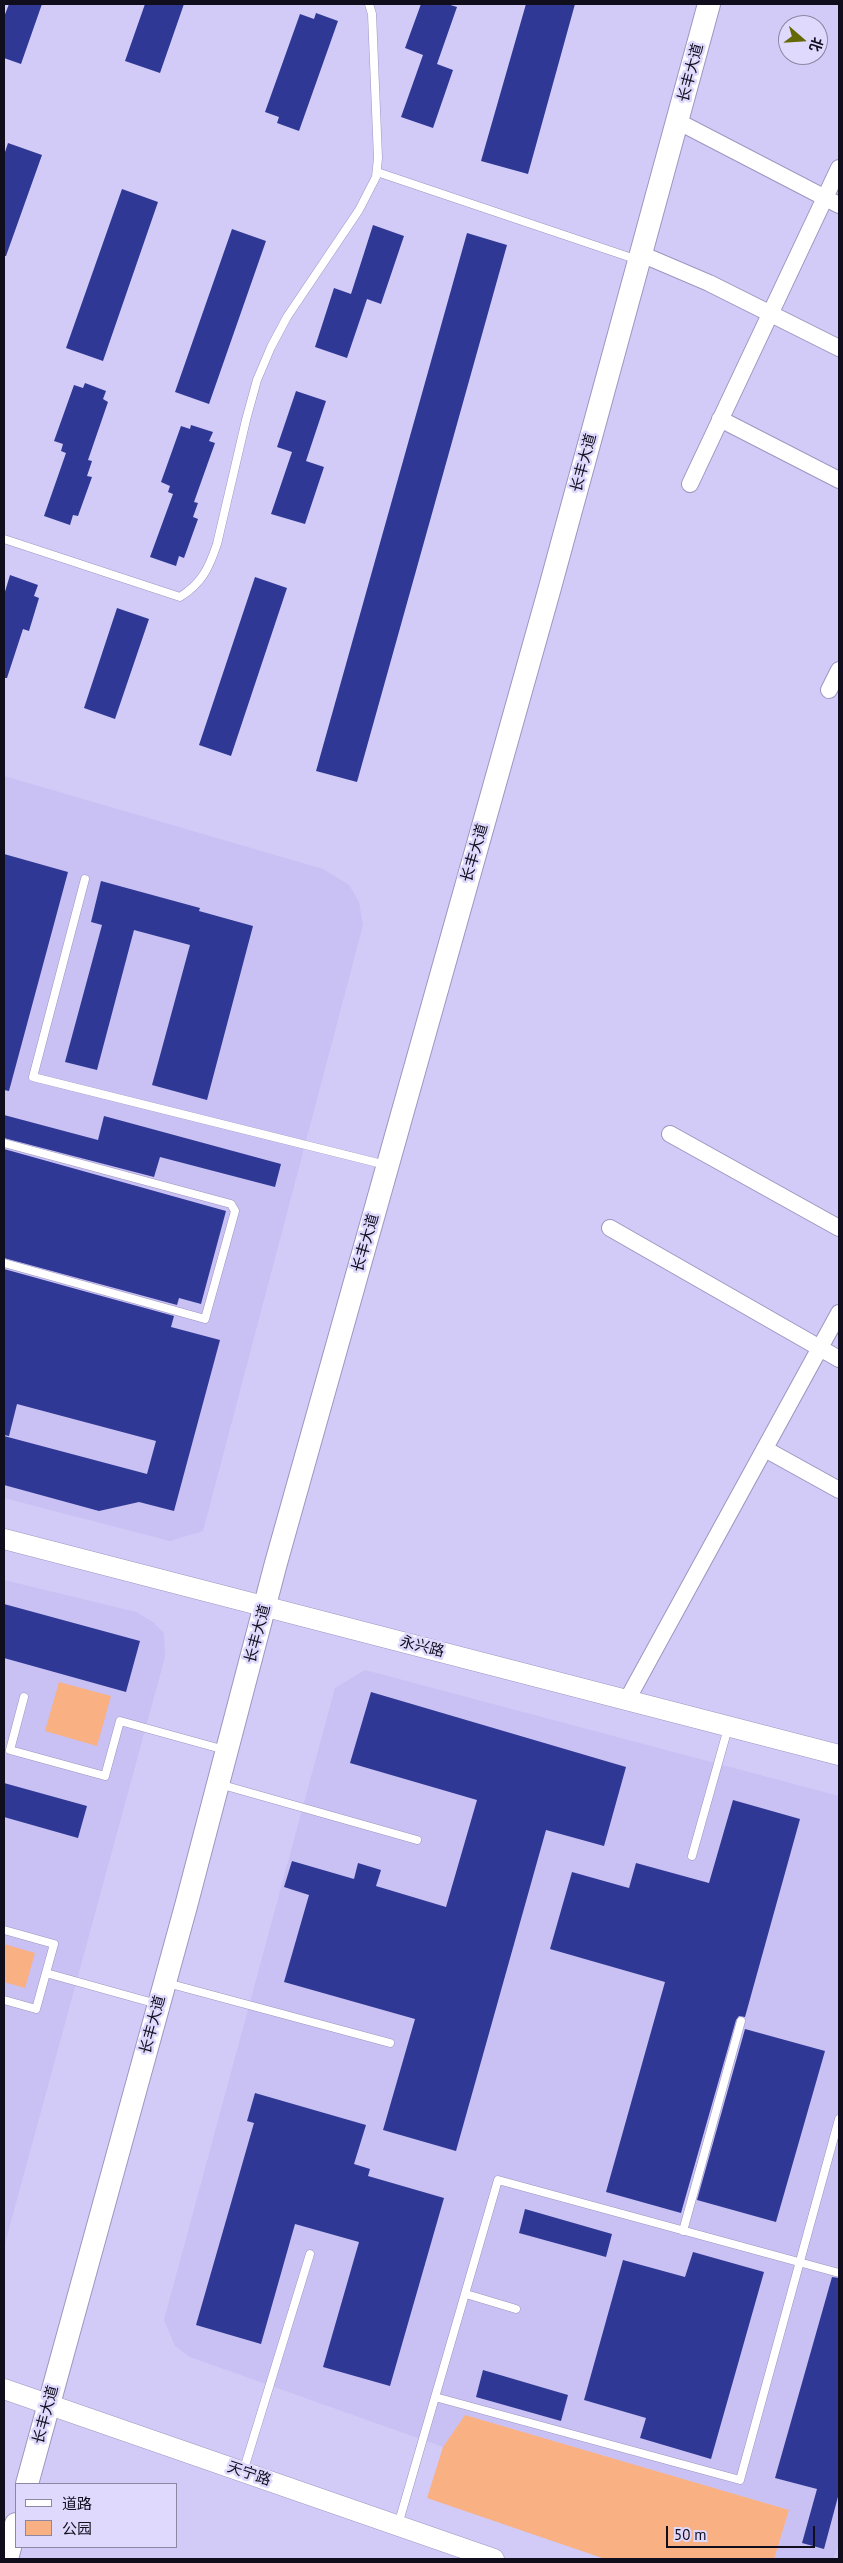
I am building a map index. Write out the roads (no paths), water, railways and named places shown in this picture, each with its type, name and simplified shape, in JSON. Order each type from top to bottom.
[{"type":"main road","name":"长丰大道","points":[[27,2483],[165,1982],[265,1607],[709,4]]},
{"type":"main road","points":[[7,2559],[15,2528]]},
{"type":"street","points":[[677,121],[832,201]]},
{"type":"street","points":[[690,484],[769,313],[832,201],[839,168]]},
{"type":"street","points":[[640,257],[709,283],[839,348]]},
{"type":"street","points":[[720,420],[839,480]]},
{"type":"street","points":[[829,690],[839,670]]},
{"type":"street","points":[[670,1134],[839,1228]]},
{"type":"street","points":[[610,1228],[839,1359]]},
{"type":"street","points":[[627,1700],[839,1313]]},
{"type":"street","points":[[764,1448],[839,1490]]},
{"type":"street","name":"永兴路","points":[[4,1539],[839,1755]]},
{"type":"street","name":"天宁路","points":[[4,2389],[494,2559]]},
{"type":"lane","points":[[4,539],[180,597],[196,587],[210,564],[217,544],[246,420],[271,347],[287,317],[358,210],[377,172],[372,14],[368,4]]},
{"type":"lane","points":[[377,172],[640,257]]},
{"type":"lane","points":[[85,878],[33,1077],[388,1165]]},
{"type":"lane","points":[[4,1143],[231,1204],[235,1211],[205,1319],[4,1263]]},
{"type":"lane","points":[[24,1697],[10,1750],[105,1776],[120,1721],[227,1751]]},
{"type":"lane","points":[[692,1856],[729,1726]]},
{"type":"lane","points":[[218,1784],[417,1840]]},
{"type":"lane","points":[[4,1930],[54,1944],[36,2009],[4,2000]]},
{"type":"lane","points":[[46,1973],[158,2004]]},
{"type":"lane","points":[[165,1982],[390,2043]]},
{"type":"lane","points":[[683,2230],[741,2021]]},
{"type":"lane","points":[[435,2396],[740,2480],[839,2119]]},
{"type":"lane","points":[[398,2526],[498,2180],[839,2273]]},
{"type":"lane","points":[[243,2472],[310,2254]]},
{"type":"lane","points":[[466,2294],[516,2308]]}]
